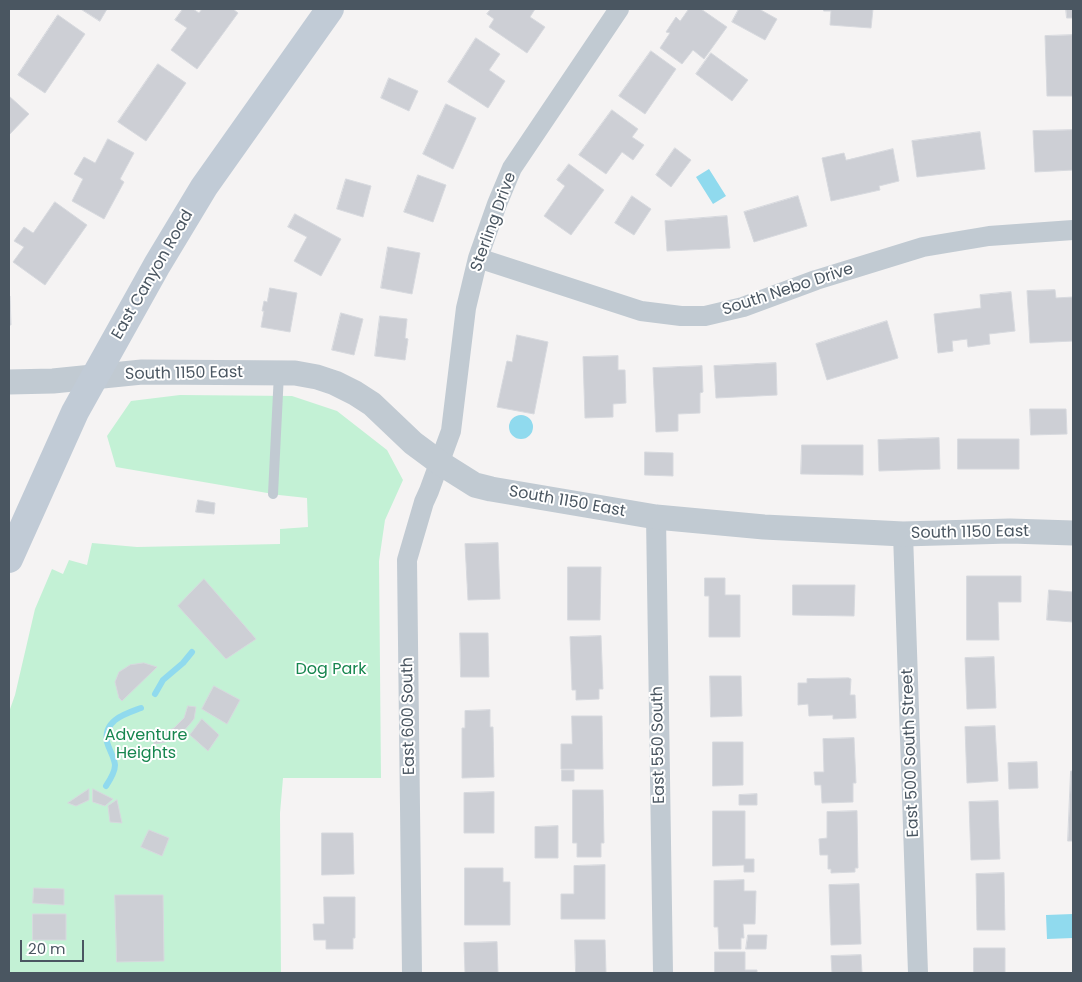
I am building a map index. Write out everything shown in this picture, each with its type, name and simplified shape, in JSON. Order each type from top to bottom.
[{"type":"main road","name":"East Canyon Road","points":[[9,559],[75,412],[157,265],[204,187],[330,9]]},
{"type":"street","name":"Sterling Drive","points":[[440,464],[451,431],[466,308],[478,258],[497,204],[512,168],[619,9]]},
{"type":"street","name":"South Nebo Drive","points":[[478,258],[641,311],[681,316],[705,316],[743,307],[816,280],[923,247],[989,236],[1073,230]]},
{"type":"street","name":"South 1150 East","points":[[9,382],[142,372],[295,373],[317,377],[355,392],[372,404],[413,443],[440,464],[475,485],[491,489],[656,517],[764,528],[903,534],[1010,531],[1073,533]]},
{"type":"street","name":"East 600 South","points":[[412,973],[407,560],[424,502],[440,464]]},
{"type":"street","name":"East 550 South","points":[[656,517],[663,973]]},
{"type":"street","name":"East 500 South Street","points":[[903,534],[918,973]]},
{"type":"lane","points":[[273,494],[279,373]]},
{"type":"green space","name":"Adventure Heights","points":[[180,395],[292,396],[337,411],[387,450],[403,480],[385,520],[379,561],[381,778],[283,778],[280,813],[281,973],[9,973],[9,712],[15,695],[35,609],[52,569],[63,574],[69,560],[87,565],[92,543],[137,547],[280,544],[280,529],[308,527],[307,498],[279,495],[116,467],[107,436],[131,401]]},
{"type":"water","points":[[709,169],[726,196],[713,204],[696,177]]},
{"type":"water","points":[[521,415],[529,419],[533,427],[529,435],[521,439],[513,435],[509,427],[513,419]]},
{"type":"water","points":[[1073,914],[1073,938],[1047,939],[1046,915]]},
{"type":"building","points":[[81,9],[107,9],[100,21]]},
{"type":"building","points":[[183,9],[193,9],[199,13],[202,9],[233,9],[238,13],[197,69],[171,50],[187,28],[175,20]]},
{"type":"building","points":[[491,9],[535,9],[530,17],[545,27],[527,53],[489,27],[494,19],[487,14]]},
{"type":"building","points":[[689,9],[701,9],[727,27],[704,59],[693,50],[682,64],[660,48],[670,33],[666,32],[676,17],[680,21]]},
{"type":"building","points":[[739,9],[759,9],[777,19],[765,40],[732,22]]},
{"type":"building","points":[[824,9],[873,9],[871,28],[830,25],[831,11],[824,11]]},
{"type":"building","points":[[1066,9],[1073,9],[1073,18],[1067,18]]},
{"type":"building","points":[[58,15],[85,34],[45,93],[18,75]]},
{"type":"building","points":[[1073,35],[1073,96],[1047,96],[1045,36]]},
{"type":"building","points":[[476,38],[500,54],[489,70],[505,81],[488,108],[448,82]]},
{"type":"building","points":[[651,51],[676,69],[645,114],[619,96]]},
{"type":"building","points":[[711,53],[748,80],[732,101],[696,74]]},
{"type":"building","points":[[158,64],[186,83],[146,141],[118,122]]},
{"type":"building","points":[[389,78],[418,91],[409,111],[381,98]]},
{"type":"building","points":[[9,96],[29,114],[9,135]]},
{"type":"building","points":[[446,104],[476,118],[453,169],[423,154]]},
{"type":"building","points":[[612,110],[638,129],[632,137],[644,145],[633,160],[622,152],[606,174],[579,155]]},
{"type":"building","points":[[1073,130],[1073,170],[1035,172],[1033,131]]},
{"type":"building","points":[[980,132],[985,169],[917,177],[912,141]]},
{"type":"building","points":[[108,139],[134,153],[120,179],[124,182],[104,219],[72,201],[83,179],[74,174],[84,157],[95,163]]},
{"type":"building","points":[[675,148],[691,160],[671,187],[656,175]]},
{"type":"building","points":[[893,149],[899,181],[879,186],[880,190],[831,201],[822,158],[844,153],[846,160]]},
{"type":"building","points":[[569,164],[604,190],[571,235],[544,216],[565,186],[557,180]]},
{"type":"building","points":[[418,175],[446,185],[433,222],[404,212]]},
{"type":"building","points":[[346,179],[371,186],[363,217],[337,209]]},
{"type":"building","points":[[632,196],[651,209],[634,235],[615,223]]},
{"type":"building","points":[[798,196],[807,226],[754,242],[744,212]]},
{"type":"building","points":[[55,202],[87,225],[45,285],[13,262],[24,247],[14,241],[24,227],[33,233]]},
{"type":"building","points":[[295,214],[341,239],[321,276],[294,261],[307,237],[288,227]]},
{"type":"building","points":[[727,216],[730,248],[667,251],[665,221]]},
{"type":"building","points":[[388,247],[420,253],[412,294],[381,288]]},
{"type":"building","points":[[270,288],[297,293],[290,332],[261,327],[264,301],[267,302]]},
{"type":"building","points":[[1055,290],[1056,298],[1073,297],[1073,341],[1030,343],[1027,291]]},
{"type":"building","points":[[1011,292],[1015,331],[989,334],[990,344],[968,347],[967,339],[952,341],[953,351],[938,353],[934,314],[981,308],[980,295]]},
{"type":"building","points":[[10,296],[11,325],[9,325]]},
{"type":"building","points":[[341,313],[363,319],[354,355],[332,350]]},
{"type":"building","points":[[380,316],[407,319],[405,338],[408,339],[405,360],[375,356]]},
{"type":"building","points":[[887,321],[898,358],[827,380],[816,344]]},
{"type":"building","points":[[517,335],[548,342],[534,414],[497,407],[507,361],[512,362]]},
{"type":"building","points":[[618,356],[618,370],[625,370],[626,403],[613,404],[613,417],[585,418],[583,357]]},
{"type":"building","points":[[776,363],[777,395],[716,398],[714,366]]},
{"type":"building","points":[[702,366],[703,392],[700,393],[700,413],[678,414],[678,431],[656,432],[653,368]]},
{"type":"building","points":[[1030,409],[1066,409],[1067,434],[1031,435]]},
{"type":"building","points":[[939,438],[940,469],[879,471],[878,440]]},
{"type":"building","points":[[958,439],[1019,439],[1019,469],[958,469]]},
{"type":"building","points":[[802,445],[863,445],[863,475],[801,474]]},
{"type":"building","points":[[645,452],[673,453],[673,476],[645,475]]},
{"type":"building","points":[[198,500],[215,503],[214,514],[196,512]]},
{"type":"building","points":[[498,543],[500,599],[468,600],[465,544]]},
{"type":"building","points":[[568,567],[601,567],[600,620],[568,620]]},
{"type":"building","points":[[967,576],[1021,576],[1021,602],[998,602],[999,640],[967,640]]},
{"type":"building","points":[[705,578],[725,578],[725,595],[740,595],[740,637],[709,637],[709,596],[705,596]]},
{"type":"building","points":[[204,579],[256,639],[226,659],[178,606]]},
{"type":"building","points":[[793,585],[855,585],[854,616],[793,615]]},
{"type":"building","points":[[1049,590],[1073,592],[1073,622],[1047,620]]},
{"type":"building","points":[[460,633],[488,633],[489,677],[461,677]]},
{"type":"building","points":[[601,636],[603,689],[599,689],[599,699],[576,700],[576,690],[572,690],[570,637]]},
{"type":"building","points":[[994,657],[996,708],[967,709],[965,658]]},
{"type":"building","points":[[144,663],[157,667],[122,701],[119,698],[115,682],[119,672],[130,665]]},
{"type":"building","points":[[710,676],[741,676],[742,716],[711,717]]},
{"type":"building","points":[[807,679],[851,679],[850,695],[855,695],[856,718],[833,719],[833,715],[809,716],[808,704],[798,705],[798,683],[807,683]]},
{"type":"building","points":[[214,686],[240,700],[227,724],[202,709]]},
{"type":"building","points":[[188,706],[196,707],[194,719],[181,734],[166,742],[154,744],[154,733],[162,734],[174,728],[184,718]]},
{"type":"building","points":[[490,710],[490,727],[493,727],[494,777],[462,778],[462,728],[465,728],[465,711]]},
{"type":"building","points":[[572,716],[602,716],[603,769],[561,769],[561,744],[572,744]]},
{"type":"building","points":[[202,719],[219,735],[208,751],[190,735]]},
{"type":"building","points":[[995,726],[998,781],[967,783],[965,727]]},
{"type":"building","points":[[854,738],[856,783],[853,783],[853,802],[822,803],[821,785],[815,785],[814,772],[824,772],[823,739]]},
{"type":"building","points":[[713,742],[743,742],[743,785],[713,786]]},
{"type":"building","points":[[1037,762],[1038,788],[1009,789],[1008,763]]},
{"type":"building","points":[[562,770],[574,770],[574,781],[562,781]]},
{"type":"building","points":[[1071,771],[1073,771],[1073,841],[1068,841]]},
{"type":"building","points":[[89,789],[89,800],[76,806],[68,803]]},
{"type":"building","points":[[93,789],[113,799],[105,806],[93,802]]},
{"type":"building","points":[[573,790],[603,790],[604,843],[601,843],[601,857],[577,857],[577,843],[573,843]]},
{"type":"building","points":[[494,792],[494,833],[464,833],[464,793]]},
{"type":"building","points":[[757,794],[757,805],[739,805],[739,795]]},
{"type":"building","points":[[117,800],[122,823],[110,822],[108,806]]},
{"type":"building","points":[[998,801],[1000,859],[971,860],[969,802]]},
{"type":"building","points":[[713,811],[745,811],[745,859],[754,859],[754,872],[744,872],[744,865],[713,866]]},
{"type":"building","points":[[857,811],[858,868],[855,868],[855,872],[831,873],[831,869],[828,869],[828,855],[820,855],[819,839],[827,838],[827,812]]},
{"type":"building","points":[[558,826],[558,858],[535,858],[535,827]]},
{"type":"building","points":[[149,830],[169,838],[162,856],[141,847]]},
{"type":"building","points":[[322,833],[353,833],[354,874],[322,875]]},
{"type":"building","points":[[605,865],[605,919],[561,919],[561,894],[574,894],[574,866]]},
{"type":"building","points":[[465,868],[503,868],[503,882],[510,882],[510,925],[465,925]]},
{"type":"building","points":[[1004,873],[1005,930],[977,930],[976,874]]},
{"type":"building","points":[[744,880],[744,891],[756,891],[755,924],[743,924],[744,938],[741,938],[741,949],[719,949],[718,927],[714,927],[714,881]]},
{"type":"building","points":[[859,884],[861,944],[831,945],[829,885]]},
{"type":"building","points":[[34,888],[64,889],[64,905],[33,903]]},
{"type":"building","points":[[115,895],[163,895],[164,961],[117,962]]},
{"type":"building","points":[[324,897],[355,897],[355,938],[353,938],[353,949],[326,949],[326,940],[314,940],[313,924],[324,924]]},
{"type":"building","points":[[33,914],[66,914],[66,940],[33,940]]},
{"type":"building","points":[[748,935],[767,935],[766,949],[746,949]]},
{"type":"building","points":[[575,940],[605,940],[606,973],[576,973]]},
{"type":"building","points":[[497,942],[498,973],[465,973],[464,943]]},
{"type":"building","points":[[974,948],[1005,948],[1005,973],[974,973]]},
{"type":"building","points":[[715,952],[745,952],[745,970],[757,970],[757,973],[715,973]]},
{"type":"building","points":[[861,955],[862,973],[832,973],[831,956]]},
{"type":"waterway","points":[[155,694],[163,680],[183,663],[192,652]]},
{"type":"waterway","points":[[106,786],[115,765],[107,742],[108,728],[116,719],[141,708]]},
{"type":"park label","name":"Dog Park","points":[[331,670]]}]
